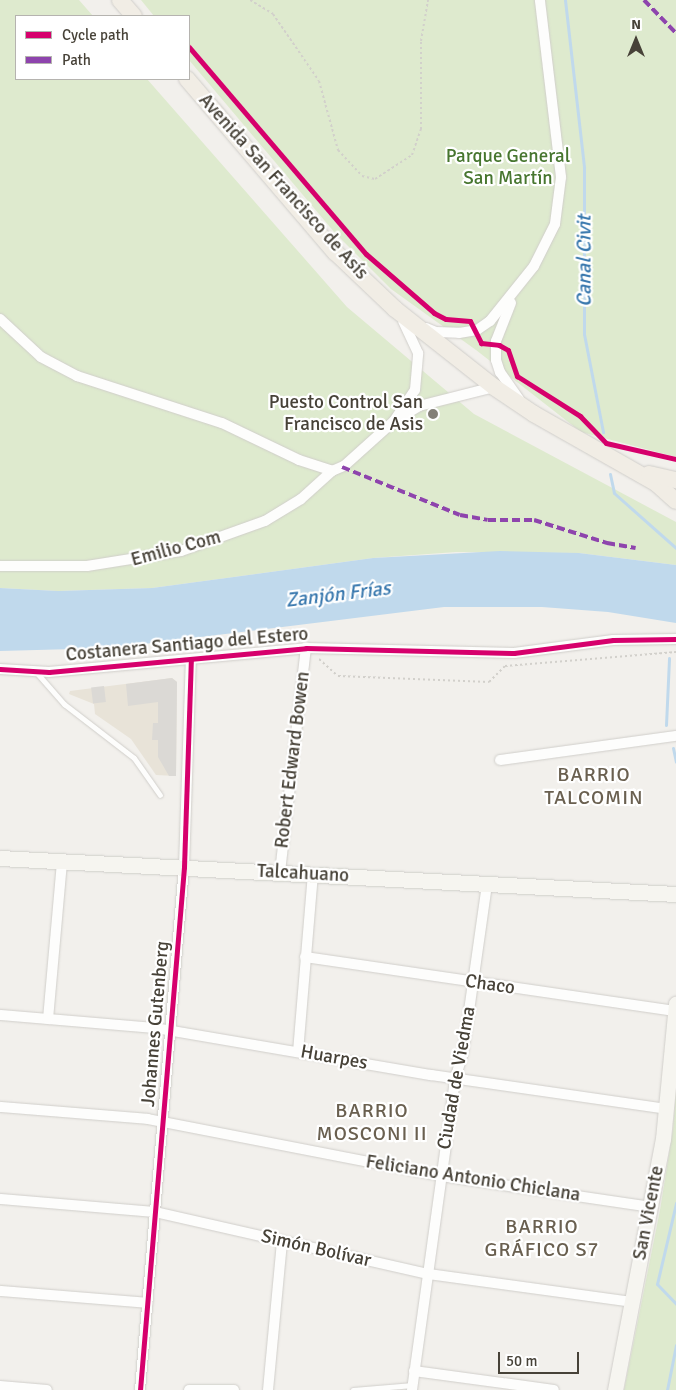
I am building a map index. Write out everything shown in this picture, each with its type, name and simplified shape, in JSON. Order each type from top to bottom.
[{"type":"main road","points":[[120,0],[133,15]]},
{"type":"main road","name":"Avenida San Francisco de Asís","points":[[188,80],[335,252],[395,309],[494,387],[534,414],[657,484],[676,501]]},
{"type":"main road","name":"Avenida San Francisco de Asís","points":[[625,467],[676,480]]},
{"type":"street","points":[[395,309],[436,332],[459,333],[477,330],[490,320],[517,291],[548,244],[561,192],[540,0]]},
{"type":"street","points":[[517,291],[496,341],[496,360],[507,384],[534,414]]},
{"type":"street","points":[[394,421],[415,390],[419,366],[416,343],[395,309]]},
{"type":"street","points":[[0,318],[41,357],[77,376],[222,423],[298,460],[332,471]]},
{"type":"street","points":[[394,421],[419,406],[494,387]]},
{"type":"street","name":"Emilio Com","points":[[0,566],[87,566],[181,551],[265,521],[300,499],[332,471],[344,466],[394,421]]},
{"type":"street","name":"Costanera Santiago del Estero","points":[[0,670],[36,672],[191,660],[306,648],[514,654],[613,640],[676,639]]},
{"type":"street","name":"Robert Edward Bowen","points":[[280,872],[306,648]]},
{"type":"street","name":"Johannes Gutenberg","points":[[140,1390],[184,868],[191,660]]},
{"type":"street","points":[[500,760],[676,736]]},
{"type":"street","name":"Talcahuano","points":[[0,858],[280,872],[606,893],[676,894]]},
{"type":"street","points":[[48,1019],[62,861]]},
{"type":"street","points":[[298,1052],[313,874]]},
{"type":"street","name":"Ciudad de Viedma","points":[[413,1388],[455,1079],[463,1053],[487,885]]},
{"type":"street","name":"Talcahuano","points":[[606,893],[676,902]]},
{"type":"street","name":"Chaco","points":[[305,957],[473,982],[675,1008]]},
{"type":"street","name":"San Vicente","points":[[614,1390],[650,1207],[667,1108],[675,1008]]},
{"type":"street","name":"Huarpes","points":[[0,1015],[170,1030],[455,1079],[667,1108]]},
{"type":"street","name":"Feliciano Antonio Chiclana","points":[[0,1107],[163,1122],[441,1176],[650,1207]]},
{"type":"street","name":"Simón Bolívar","points":[[0,1199],[155,1212],[428,1274],[632,1302]]},
{"type":"street","points":[[268,1390],[282,1241]]},
{"type":"street","points":[[0,1291],[148,1303]]},
{"type":"street","points":[[414,1370],[554,1390]]},
{"type":"street","points":[[0,1386],[47,1390]]},
{"type":"street","points":[[189,1390],[234,1390]]},
{"type":"lane","points":[[36,672],[64,704],[134,758],[160,795]]},
{"type":"lane","points":[[353,1390],[413,1388]]},
{"type":"path","points":[[250,0],[273,14],[319,80],[338,150],[362,176],[375,179],[412,155],[421,129],[421,41],[428,0]]},
{"type":"path","points":[[306,648],[338,676],[489,682],[505,666],[676,652]]},
{"type":"shaded area","points":[[172,678],[177,682],[176,776],[156,775],[131,739],[95,714],[94,704],[69,694],[70,691]]},
{"type":"green space","points":[[0,0],[79,0],[92,15],[15,15],[15,80],[148,80],[347,307],[474,414],[676,522],[676,565],[579,553],[456,552],[373,558],[152,588],[58,591],[0,588]]},
{"type":"green space","name":"Parque General San Martín","points":[[141,0],[676,0],[676,457],[581,432],[476,350],[391,289],[335,233],[190,61],[190,15],[153,15]]},
{"type":"green space","points":[[676,1089],[676,1390],[624,1390],[660,1210],[673,1129]]},
{"type":"water","name":"Zanjón Frías","points":[[500,551],[579,553],[676,565],[676,623],[608,612],[542,607],[444,607],[111,648],[0,651],[0,588],[58,591],[152,588],[373,558]]},
{"type":"building","points":[[172,678],[177,682],[176,776],[169,776],[158,757],[158,740],[152,740],[153,723],[158,723],[158,702],[128,706],[126,684]]},
{"type":"building","points":[[104,686],[106,702],[93,703],[91,688]]},
{"type":"waterway","name":"Canal Civit","points":[[565,0],[584,168],[584,334],[603,432]]},
{"type":"waterway","name":"Canal Civit","points":[[610,474],[614,493],[676,548]]},
{"type":"waterway","name":"Canal Civit","points":[[666,725],[669,658]]},
{"type":"waterway","name":"Canal Civit","points":[[673,748],[676,762]]},
{"type":"waterway","name":"Canal Civit","points":[[676,1203],[657,1284],[676,1304]]},
{"type":"waterway","name":"Canal Civit","points":[[667,1390],[676,1345]]},
{"type":"marked path","points":[[644,0],[676,33]]},
{"type":"marked path","points":[[342,467],[460,515],[488,520],[534,520],[607,543],[636,548]]},
{"type":"cycle path","points":[[190,48],[366,254],[434,313],[446,319],[470,321],[481,343],[499,345],[508,350],[517,376],[580,416],[606,443],[676,459]]},
{"type":"cycle path","points":[[0,669],[49,672],[306,648],[514,653],[613,640],[676,639]]},
{"type":"cycle path","points":[[140,1390],[184,867],[191,660]]},
{"type":"place","name":"Puesto Control San Francisco de Asis","points":[[433,414]]},
{"type":"district","name":"BARRIO TALCOMIN","points":[[594,786]]},
{"type":"district","name":"BARRIO MOSCONI II","points":[[372,1122]]},
{"type":"district","name":"BARRIO GRÁFICO S7","points":[[542,1238]]}]
